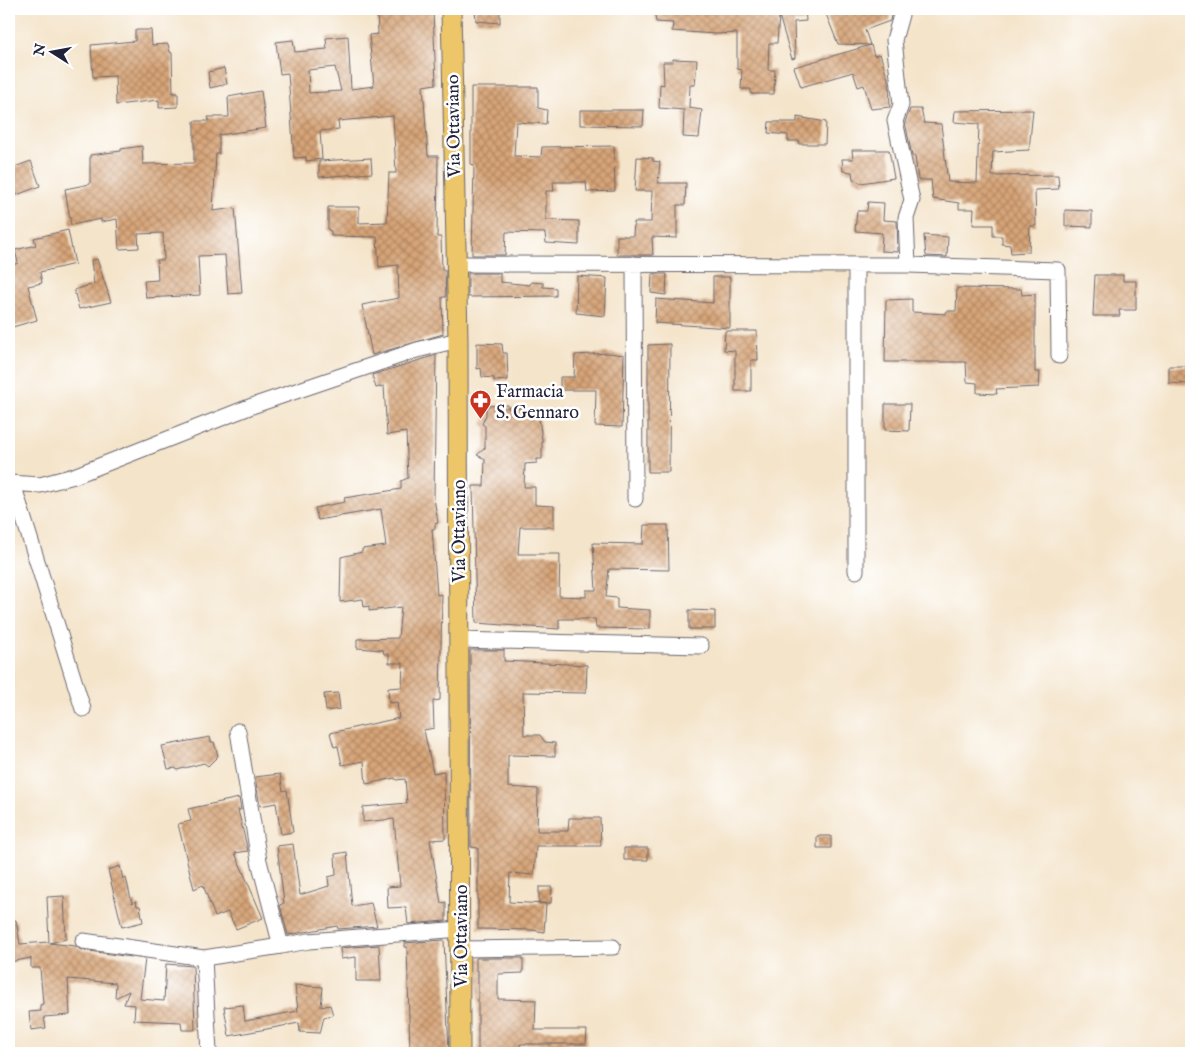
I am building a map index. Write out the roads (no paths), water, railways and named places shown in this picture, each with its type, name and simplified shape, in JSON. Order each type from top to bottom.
[{"type":"main road","name":"Via Ottaviano","points":[[451,9],[458,340],[462,949],[460,1053]]},
{"type":"street","points":[[899,9],[900,15],[894,40],[901,105],[896,121],[912,200],[906,218],[908,265]]},
{"type":"street","points":[[456,264],[908,265],[1058,270],[1059,356]]},
{"type":"street","points":[[634,264],[635,499]]},
{"type":"street","points":[[856,265],[856,571]]},
{"type":"street","points":[[83,709],[11,483],[40,486],[74,476],[252,406],[417,350],[458,340]]},
{"type":"street","points":[[460,640],[701,646]]},
{"type":"street","points":[[238,732],[259,861],[281,946]]},
{"type":"street","points":[[83,941],[204,958],[309,941],[461,929]]},
{"type":"street","points":[[462,949],[613,946]]},
{"type":"street","points":[[204,958],[209,1053]]},
{"type":"place","name":"Farmacia S. Gennaro","points":[[480,420]]}]
